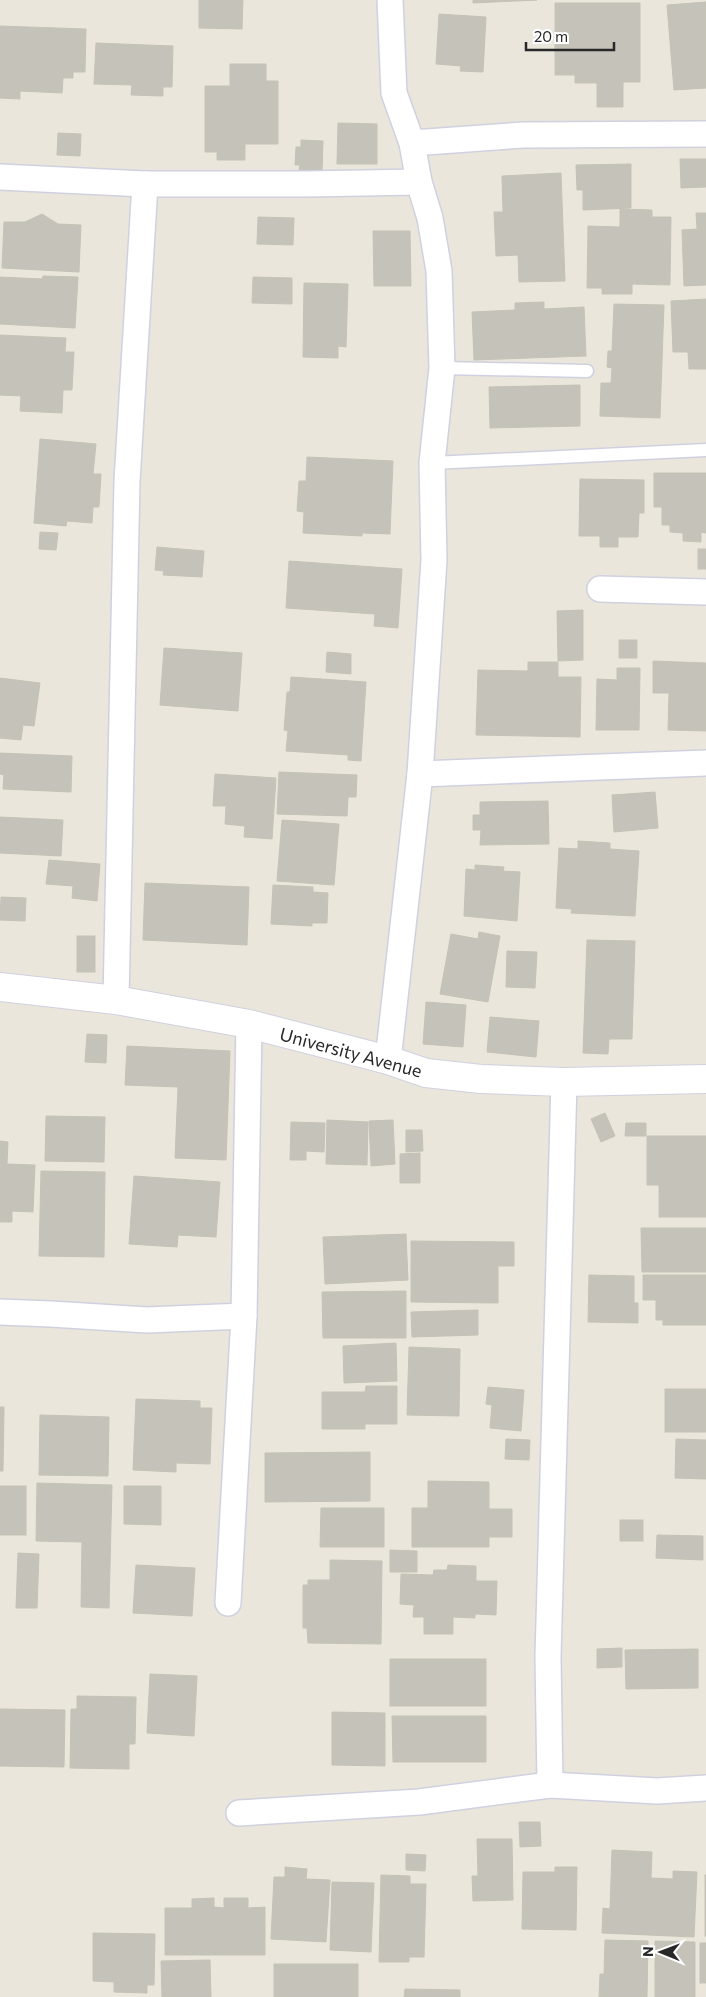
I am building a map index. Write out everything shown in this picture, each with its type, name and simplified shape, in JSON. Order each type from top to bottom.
[{"type":"street","points":[[388,1060],[420,774],[434,560],[432,463],[442,368],[439,271],[430,218],[419,182],[412,144],[394,93],[390,0]]},
{"type":"street","points":[[412,144],[522,135],[706,134]]},
{"type":"street","points":[[0,177],[145,184],[419,182]]},
{"type":"street","points":[[116,1000],[127,481],[145,184]]},
{"type":"street","points":[[600,590],[706,592]]},
{"type":"street","points":[[420,774],[706,764]]},
{"type":"street","name":"University Avenue","points":[[0,987],[116,1000],[249,1024],[388,1060],[426,1073],[481,1079],[564,1082],[706,1079]]},
{"type":"street","points":[[228,1603],[244,1316],[249,1024]]},
{"type":"street","points":[[550,1785],[548,1656],[564,1082]]},
{"type":"street","points":[[0,1312],[147,1320],[244,1316]]},
{"type":"street","points":[[239,1814],[419,1802],[550,1785],[657,1791],[706,1788]]},
{"type":"lane","points":[[442,368],[587,371]]},
{"type":"lane","points":[[432,463],[706,450]]},
{"type":"building","points":[[199,0],[243,0],[242,29],[199,28]]},
{"type":"building","points":[[473,0],[537,0],[473,3]]},
{"type":"building","points":[[706,2],[706,88],[674,90],[667,5]]},
{"type":"building","points":[[555,3],[640,3],[640,82],[623,82],[623,107],[597,107],[597,83],[575,83],[575,75],[555,75]]},
{"type":"building","points":[[439,14],[486,17],[483,72],[460,71],[461,66],[436,64]]},
{"type":"building","points":[[0,26],[86,29],[85,72],[73,72],[73,78],[63,78],[62,93],[20,91],[20,99],[0,98]]},
{"type":"building","points":[[96,43],[173,46],[172,87],[163,87],[163,96],[131,95],[132,85],[94,84]]},
{"type":"building","points":[[230,64],[266,64],[266,81],[278,81],[278,144],[245,144],[245,160],[217,160],[217,152],[205,152],[205,86],[230,86]]},
{"type":"building","points":[[338,123],[377,124],[377,164],[337,164]]},
{"type":"building","points":[[58,133],[81,134],[80,156],[57,155]]},
{"type":"building","points":[[301,140],[323,141],[322,173],[299,171],[300,165],[295,165],[296,147],[301,147]]},
{"type":"building","points":[[680,159],[706,159],[706,187],[681,188]]},
{"type":"building","points":[[631,164],[631,208],[583,210],[583,190],[577,190],[576,165]]},
{"type":"building","points":[[561,173],[565,281],[519,282],[518,255],[496,256],[494,212],[503,212],[502,176]]},
{"type":"building","points":[[620,209],[652,210],[652,217],[671,217],[670,285],[632,284],[632,294],[602,294],[602,288],[587,288],[588,226],[620,227]]},
{"type":"building","points":[[696,213],[706,213],[706,285],[684,286],[682,230],[697,229]]},
{"type":"building","points":[[42,214],[58,224],[81,225],[79,272],[2,268],[4,222],[25,222]]},
{"type":"building","points":[[258,217],[294,218],[293,245],[257,244]]},
{"type":"building","points":[[373,231],[410,231],[411,286],[374,286]]},
{"type":"building","points":[[43,276],[78,277],[75,328],[0,324],[0,277],[42,279]]},
{"type":"building","points":[[253,277],[292,278],[292,304],[252,303]]},
{"type":"building","points":[[304,283],[348,284],[346,347],[338,346],[338,358],[303,357]]},
{"type":"building","points":[[706,299],[706,369],[689,369],[688,352],[673,352],[671,301]]},
{"type":"building","points":[[544,302],[544,309],[584,307],[586,356],[474,360],[472,312],[515,310],[515,303]]},
{"type":"building","points":[[614,304],[664,305],[660,418],[600,416],[601,383],[611,383],[612,368],[607,367],[608,351],[612,351]]},
{"type":"building","points":[[0,335],[66,338],[65,352],[74,352],[72,390],[63,390],[62,413],[20,411],[21,396],[0,395]]},
{"type":"building","points":[[580,385],[580,426],[490,428],[489,387]]},
{"type":"building","points":[[40,439],[96,444],[93,474],[101,474],[99,507],[93,507],[92,523],[67,521],[66,526],[34,523]]},
{"type":"building","points":[[307,457],[393,461],[390,534],[362,533],[362,536],[303,533],[304,512],[297,511],[299,481],[306,481]]},
{"type":"building","points":[[654,473],[706,473],[706,533],[701,532],[701,542],[683,541],[683,533],[670,532],[670,525],[662,525],[662,507],[654,507]]},
{"type":"building","points":[[580,479],[644,480],[644,513],[639,513],[638,537],[618,537],[618,547],[600,547],[600,536],[579,536]]},
{"type":"building","points":[[40,532],[58,533],[56,550],[39,549]]},
{"type":"building","points":[[157,547],[204,551],[202,577],[163,575],[164,571],[155,570]]},
{"type":"building","points":[[698,549],[706,549],[706,569],[698,569]]},
{"type":"building","points":[[289,561],[402,569],[398,628],[374,626],[375,614],[286,608]]},
{"type":"building","points":[[583,610],[583,660],[558,661],[557,611]]},
{"type":"building","points":[[619,640],[637,640],[637,658],[619,658]]},
{"type":"building","points":[[164,648],[242,653],[238,711],[160,705]]},
{"type":"building","points":[[327,652],[351,654],[351,674],[326,672]]},
{"type":"building","points":[[653,661],[706,663],[706,731],[668,730],[669,693],[653,693]]},
{"type":"building","points":[[528,662],[558,662],[558,677],[581,677],[580,737],[476,735],[478,670],[528,671]]},
{"type":"building","points":[[617,668],[640,668],[639,730],[596,730],[597,679],[617,680]]},
{"type":"building","points":[[291,677],[366,682],[361,761],[348,760],[348,755],[286,751],[288,731],[284,730],[287,692],[290,692]]},
{"type":"building","points":[[0,678],[40,683],[34,726],[23,725],[21,740],[0,738]]},
{"type":"building","points":[[0,753],[72,756],[71,792],[3,789],[4,775],[0,774]]},
{"type":"building","points":[[279,772],[357,775],[356,797],[348,797],[347,816],[277,814]]},
{"type":"building","points":[[215,774],[276,778],[272,839],[244,837],[245,826],[225,824],[226,806],[213,806]]},
{"type":"building","points":[[655,792],[658,828],[614,832],[612,795]]},
{"type":"building","points":[[548,801],[549,844],[480,845],[481,830],[473,830],[473,815],[480,815],[480,802]]},
{"type":"building","points":[[0,817],[63,820],[61,856],[0,853]]},
{"type":"building","points":[[282,820],[339,824],[334,885],[277,881]]},
{"type":"building","points":[[578,841],[610,843],[610,849],[639,851],[635,916],[571,913],[572,909],[556,908],[559,848],[578,849]]},
{"type":"building","points":[[49,860],[100,864],[97,901],[72,898],[73,886],[46,884]]},
{"type":"building","points":[[475,865],[504,867],[503,871],[520,872],[517,921],[464,916],[466,869],[475,870]]},
{"type":"building","points":[[145,883],[249,887],[247,945],[143,940]]},
{"type":"building","points":[[273,885],[313,887],[313,892],[328,893],[327,923],[312,923],[312,926],[271,924]]},
{"type":"building","points":[[1,897],[26,898],[25,921],[0,920]]},
{"type":"building","points":[[479,932],[500,936],[488,1002],[440,994],[451,934],[478,939]]},
{"type":"building","points":[[77,936],[95,936],[95,972],[77,972]]},
{"type":"building","points":[[587,940],[635,941],[632,1039],[609,1039],[608,1054],[583,1053]]},
{"type":"building","points":[[507,951],[537,952],[535,988],[506,987]]},
{"type":"building","points":[[426,1002],[466,1005],[463,1047],[423,1044]]},
{"type":"building","points":[[490,1017],[539,1021],[536,1057],[487,1052]]},
{"type":"building","points":[[87,1034],[107,1035],[106,1063],[85,1062]]},
{"type":"building","points":[[127,1046],[230,1051],[226,1160],[175,1158],[178,1087],[125,1085]]},
{"type":"building","points":[[605,1113],[615,1136],[601,1142],[591,1119]]},
{"type":"building","points":[[46,1116],[105,1117],[104,1162],[45,1161]]},
{"type":"building","points":[[327,1120],[368,1122],[367,1165],[326,1164]]},
{"type":"building","points":[[393,1120],[395,1164],[371,1166],[369,1121]]},
{"type":"building","points":[[291,1122],[325,1123],[324,1152],[306,1151],[306,1160],[290,1160]]},
{"type":"building","points":[[626,1123],[646,1123],[646,1136],[625,1136]]},
{"type":"building","points":[[406,1130],[422,1130],[423,1151],[406,1152]]},
{"type":"building","points":[[647,1136],[706,1136],[706,1217],[659,1217],[659,1185],[647,1185]]},
{"type":"building","points":[[0,1141],[8,1142],[7,1164],[35,1165],[33,1212],[12,1211],[12,1222],[0,1222]]},
{"type":"building","points":[[420,1153],[420,1183],[400,1183],[400,1154]]},
{"type":"building","points":[[41,1171],[105,1172],[104,1257],[39,1256]]},
{"type":"building","points":[[134,1176],[220,1182],[216,1237],[178,1235],[177,1247],[129,1244]]},
{"type":"building","points":[[641,1228],[706,1228],[706,1272],[642,1272]]},
{"type":"building","points":[[406,1234],[408,1280],[325,1284],[323,1237]]},
{"type":"building","points":[[411,1241],[514,1242],[514,1266],[498,1266],[498,1303],[411,1302]]},
{"type":"building","points":[[589,1275],[634,1276],[634,1303],[638,1303],[638,1323],[588,1322]]},
{"type":"building","points":[[643,1275],[706,1275],[706,1325],[663,1325],[663,1320],[656,1320],[656,1300],[643,1300]]},
{"type":"building","points":[[406,1291],[406,1338],[323,1338],[322,1292]]},
{"type":"building","points":[[478,1310],[478,1335],[412,1337],[411,1312]]},
{"type":"building","points":[[396,1343],[397,1381],[344,1383],[343,1346]]},
{"type":"building","points":[[409,1347],[460,1349],[459,1416],[407,1415]]},
{"type":"building","points":[[366,1386],[397,1386],[397,1424],[365,1424],[365,1429],[322,1429],[322,1392],[365,1392]]},
{"type":"building","points":[[488,1387],[524,1390],[521,1431],[490,1428],[492,1405],[486,1404]]},
{"type":"building","points":[[665,1389],[706,1389],[706,1432],[665,1432]]},
{"type":"building","points":[[136,1399],[200,1401],[200,1408],[212,1408],[210,1464],[176,1463],[176,1472],[133,1470]]},
{"type":"building","points":[[0,1407],[4,1407],[3,1471],[0,1471]]},
{"type":"building","points":[[40,1415],[109,1417],[108,1476],[39,1475]]},
{"type":"building","points":[[506,1439],[530,1440],[529,1460],[505,1459]]},
{"type":"building","points":[[676,1439],[706,1440],[706,1479],[675,1478]]},
{"type":"building","points":[[370,1452],[370,1501],[265,1502],[265,1453]]},
{"type":"building","points":[[428,1481],[489,1482],[489,1509],[512,1509],[512,1537],[489,1537],[489,1547],[412,1547],[412,1508],[428,1508]]},
{"type":"building","points":[[37,1483],[112,1485],[109,1608],[81,1607],[82,1542],[36,1541]]},
{"type":"building","points":[[0,1486],[26,1486],[26,1535],[0,1535]]},
{"type":"building","points":[[124,1486],[161,1486],[161,1525],[124,1524]]},
{"type":"building","points":[[321,1508],[384,1508],[384,1547],[320,1547]]},
{"type":"building","points":[[620,1520],[643,1520],[643,1541],[620,1541]]},
{"type":"building","points":[[657,1535],[703,1536],[703,1560],[656,1558]]},
{"type":"building","points":[[390,1550],[417,1551],[417,1572],[390,1572]]},
{"type":"building","points":[[18,1553],[39,1554],[37,1608],[16,1608]]},
{"type":"building","points":[[330,1560],[382,1561],[381,1644],[308,1643],[307,1628],[303,1628],[303,1585],[308,1585],[308,1580],[330,1580]]},
{"type":"building","points":[[136,1565],[195,1568],[192,1616],[133,1613]]},
{"type":"building","points":[[448,1565],[476,1566],[476,1581],[497,1581],[496,1615],[475,1614],[475,1618],[453,1617],[453,1634],[424,1634],[424,1617],[413,1617],[414,1605],[400,1604],[401,1574],[433,1575],[434,1570],[447,1570]]},
{"type":"building","points":[[622,1648],[622,1667],[597,1668],[597,1649]]},
{"type":"building","points":[[698,1649],[698,1688],[626,1689],[625,1650]]},
{"type":"building","points":[[390,1659],[486,1659],[486,1706],[390,1706]]},
{"type":"building","points":[[150,1674],[197,1676],[194,1736],[147,1733]]},
{"type":"building","points":[[77,1696],[136,1697],[135,1744],[129,1744],[129,1769],[70,1768],[71,1709],[77,1709]]},
{"type":"building","points":[[0,1709],[65,1710],[64,1767],[0,1766]]},
{"type":"building","points":[[332,1712],[385,1713],[385,1766],[332,1765]]},
{"type":"building","points":[[392,1716],[486,1716],[486,1762],[393,1762]]},
{"type":"building","points":[[519,1822],[540,1822],[541,1846],[520,1847]]},
{"type":"building","points":[[477,1839],[512,1839],[513,1900],[473,1901],[472,1876],[478,1876]]},
{"type":"building","points":[[612,1850],[652,1852],[651,1878],[673,1879],[673,1871],[697,1872],[694,1937],[602,1933],[603,1908],[610,1909]]},
{"type":"building","points":[[406,1854],[426,1855],[425,1871],[406,1870]]},
{"type":"building","points":[[285,1867],[307,1869],[306,1879],[330,1880],[326,1942],[271,1939],[274,1877],[285,1877]]},
{"type":"building","points":[[555,1867],[577,1867],[576,1930],[522,1929],[523,1872],[555,1872]]},
{"type":"building","points":[[381,1875],[410,1876],[410,1884],[426,1884],[424,1957],[409,1957],[409,1962],[379,1962]]},
{"type":"building","points":[[706,1875],[706,1936],[705,1936]]},
{"type":"building","points":[[332,1882],[374,1883],[371,1952],[330,1950]]},
{"type":"building","points":[[214,1898],[214,1907],[224,1908],[224,1898],[248,1898],[248,1908],[265,1907],[265,1955],[165,1955],[165,1908],[192,1908],[192,1899]]},
{"type":"building","points":[[93,1933],[155,1934],[154,1985],[147,1985],[147,1993],[114,1992],[114,1982],[93,1981]]},
{"type":"building","points":[[605,1940],[648,1941],[647,1997],[599,1997],[600,1974],[604,1974]]},
{"type":"building","points":[[655,1941],[695,1942],[695,1997],[655,1997]]},
{"type":"building","points":[[700,1943],[706,1943],[706,1983],[700,1983]]},
{"type":"building","points":[[210,1960],[211,1997],[162,1997],[161,1961]]},
{"type":"building","points":[[274,1964],[358,1964],[358,1997],[274,1997]]},
{"type":"building","points":[[405,1989],[460,1990],[460,1997],[404,1997]]}]
